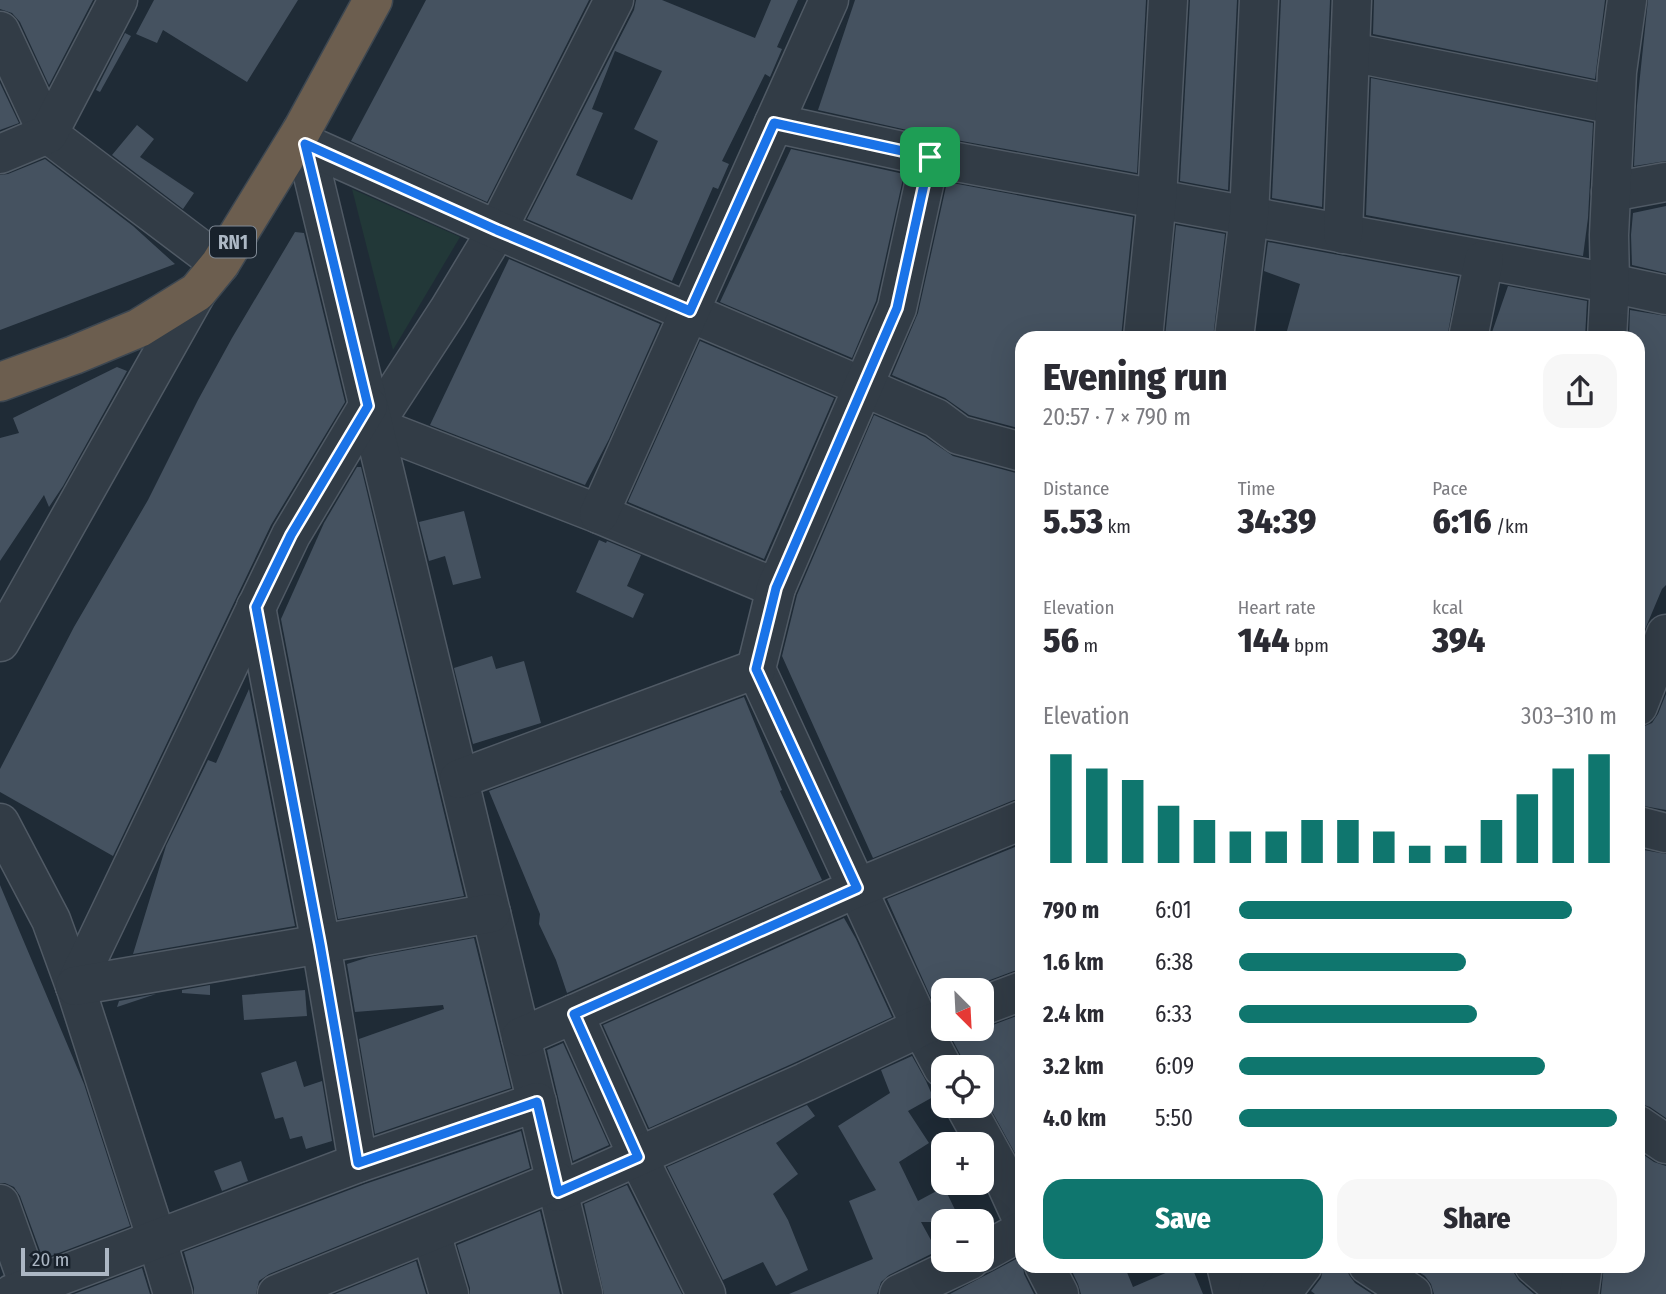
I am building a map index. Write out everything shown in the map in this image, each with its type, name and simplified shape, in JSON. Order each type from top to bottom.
[{"type":"highway","name":"RN1","points":[[0,382],[139,328],[209,278],[303,137],[373,0]]},
{"type":"street","points":[[0,154],[48,134],[118,0]]},
{"type":"street","points":[[75,986],[291,535],[371,416],[448,311],[497,230],[614,0]]},
{"type":"street","points":[[599,514],[829,0]]},
{"type":"street","points":[[1144,331],[1157,199],[1168,0]]},
{"type":"street","points":[[1235,331],[1249,216],[1259,0]]},
{"type":"street","points":[[1343,234],[1352,0]]},
{"type":"street","points":[[1607,331],[1616,72],[1627,0]]},
{"type":"street","points":[[0,31],[48,134],[209,278],[0,642]]},
{"type":"street","points":[[1350,52],[1615,105]]},
{"type":"street","points":[[774,123],[930,157],[1666,295]]},
{"type":"street","points":[[303,137],[497,230],[936,418],[959,435],[1015,450]]},
{"type":"street","points":[[303,137],[583,1294]]},
{"type":"street","points":[[930,157],[897,308],[776,588],[756,669],[857,888],[931,1021]]},
{"type":"street","points":[[1611,192],[1666,182]]},
{"type":"street","points":[[1469,331],[1484,260]]},
{"type":"street","points":[[371,416],[776,588]]},
{"type":"street","points":[[256,607],[320,944],[358,1163]]},
{"type":"street","points":[[1645,688],[1666,634]]},
{"type":"street","points":[[459,779],[756,669]]},
{"type":"street","points":[[0,823],[51,920],[75,986],[173,1294]]},
{"type":"street","points":[[521,1037],[857,888],[1015,823]]},
{"type":"street","points":[[1645,828],[1666,834]]},
{"type":"street","points":[[75,986],[491,913]]},
{"type":"street","points":[[994,1002],[1015,994]]},
{"type":"street","points":[[574,1014],[638,1157],[706,1294]]},
{"type":"street","points":[[278,1294],[431,1233],[638,1157],[931,1023]]},
{"type":"street","points":[[0,1204],[25,1292],[358,1163],[537,1102]]},
{"type":"street","points":[[975,1118],[1009,1159],[1015,1187]]},
{"type":"street","points":[[1645,1130],[1666,1144]]},
{"type":"street","points":[[431,1233],[449,1294]]},
{"type":"street","points":[[994,1251],[1015,1236]]},
{"type":"street","points":[[899,1294],[961,1272]]},
{"type":"street","points":[[1048,1273],[1059,1294]]},
{"type":"street","points":[[1228,1273],[1233,1294]]},
{"type":"street","points":[[1257,1294],[1262,1273]]},
{"type":"street","points":[[1281,1294],[1297,1273]]},
{"type":"street","points":[[1378,1273],[1402,1291]]},
{"type":"street","points":[[1543,1273],[1568,1294]]},
{"type":"street","points":[[1579,1294],[1582,1273]]},
{"type":"green space","points":[[352,189],[460,237],[393,350]]},
{"type":"building","points":[[0,0],[93,0],[49,85],[20,22],[12,13],[0,9]]},
{"type":"building","points":[[154,0],[298,0],[247,82],[163,30],[157,43],[136,34]]},
{"type":"building","points":[[426,0],[589,0],[487,202],[351,141]]},
{"type":"building","points":[[636,0],[662,0],[755,38],[771,0],[798,0],[777,47],[782,49],[770,77],[765,74],[722,161],[729,164],[718,189],[713,187],[672,281],[527,219],[634,10]],"holes":[[[615,51],[662,71],[634,129],[658,141],[632,200],[576,175],[603,113],[592,109]]]},
{"type":"building","points":[[855,0],[1146,0],[1137,173],[934,136],[818,110]]},
{"type":"building","points":[[1190,0],[1237,0],[1228,190],[1180,181]]},
{"type":"building","points":[[1281,0],[1330,0],[1322,207],[1272,198]]},
{"type":"building","points":[[1374,0],[1605,0],[1595,79],[1373,34]]},
{"type":"building","points":[[1648,0],[1666,0],[1666,161],[1634,166],[1637,105]]},
{"type":"building","points":[[125,33],[131,36],[100,92],[96,90]]},
{"type":"building","points":[[1371,78],[1593,123],[1588,218],[1583,256],[1366,215]]},
{"type":"building","points":[[0,83],[19,123],[0,130]]},
{"type":"building","points":[[137,125],[154,139],[140,157],[194,193],[183,209],[112,155]]},
{"type":"building","points":[[791,149],[904,174],[876,301],[852,358],[720,302]]},
{"type":"building","points":[[45,159],[133,226],[175,264],[0,330],[0,175]]},
{"type":"building","points":[[947,182],[1133,217],[1122,331],[1015,331],[1015,427],[969,415],[945,398],[892,375],[918,313]]},
{"type":"building","points":[[1666,206],[1666,273],[1632,265],[1633,213]]},
{"type":"building","points":[[1176,225],[1225,234],[1214,331],[1166,331]]},
{"type":"building","points":[[295,232],[304,233],[345,402],[271,525],[113,856],[0,792],[0,769],[74,627],[148,500],[232,338]]},
{"type":"building","points":[[1268,242],[1458,277],[1448,331],[1287,331],[1300,284],[1264,271]]},
{"type":"building","points":[[509,259],[660,324],[609,439],[585,485],[430,425]]},
{"type":"building","points":[[1508,286],[1587,301],[1585,331],[1492,331]]},
{"type":"building","points":[[1630,310],[1666,316],[1666,585],[1645,629],[1645,331],[1629,331]]},
{"type":"building","points":[[700,341],[834,398],[764,559],[628,502]]},
{"type":"building","points":[[117,367],[127,371],[63,486],[49,507],[44,495],[0,561],[0,438],[19,433],[13,418]]},
{"type":"building","points":[[874,415],[925,437],[953,456],[1015,473],[1015,800],[873,858],[782,656],[797,595]]},
{"type":"building","points":[[357,467],[361,467],[464,896],[338,919],[281,619],[324,523]]},
{"type":"building","points":[[464,511],[481,578],[453,585],[445,556],[429,561],[419,522]]},
{"type":"building","points":[[599,540],[641,555],[627,586],[644,594],[633,618],[576,592]]},
{"type":"building","points":[[492,656],[496,669],[524,661],[541,723],[473,744],[454,668]]},
{"type":"building","points":[[249,689],[295,926],[133,954],[166,846],[208,760],[216,763]]},
{"type":"building","points":[[1666,694],[1666,810],[1645,806],[1645,726],[1652,723]]},
{"type":"building","points":[[744,697],[782,790],[780,791],[822,880],[567,993],[556,960],[539,924],[540,914],[489,791]]},
{"type":"building","points":[[1015,847],[1015,971],[994,978],[931,978],[931,998],[887,899]]},
{"type":"building","points":[[1645,850],[1666,854],[1666,1118],[1645,1105]]},
{"type":"building","points":[[0,885],[84,1084],[130,1226],[43,1259],[20,1196],[14,1187],[0,1183]]},
{"type":"building","points":[[844,918],[892,1017],[649,1128],[603,1025]]},
{"type":"building","points":[[474,938],[511,1088],[375,1134],[359,1039],[444,1009],[443,1005],[355,1012],[347,964],[369,957]]},
{"type":"building","points":[[210,985],[210,995],[182,993],[182,990]]},
{"type":"building","points":[[305,990],[307,1016],[244,1020],[242,995]]},
{"type":"building","points":[[156,994],[117,1007],[119,1001]]},
{"type":"building","points":[[1015,1017],[1015,1153],[994,1115],[994,1055],[960,1055],[953,1041],[994,1041],[994,1024]]},
{"type":"building","points":[[563,1043],[609,1145],[573,1161],[547,1050]]},
{"type":"building","points":[[912,1056],[926,1081],[931,1098],[908,1111],[929,1143],[899,1162],[918,1201],[931,1194],[948,1195],[955,1209],[931,1209],[931,1222],[921,1222],[931,1240],[931,1254],[889,1275],[881,1282],[877,1294],[789,1294],[873,1259],[849,1201],[876,1190],[838,1126],[890,1093],[881,1070]]},
{"type":"building","points":[[296,1061],[304,1087],[322,1081],[332,1141],[306,1149],[302,1136],[290,1139],[283,1117],[275,1119],[261,1073]]},
{"type":"building","points":[[807,1105],[815,1116],[776,1143],[798,1174],[773,1194],[788,1220],[808,1270],[776,1286],[763,1262],[723,1280],[667,1167]]},
{"type":"building","points":[[521,1131],[530,1168],[269,1274],[259,1281],[256,1294],[194,1294],[184,1252],[365,1184]]},
{"type":"building","points":[[1645,1156],[1666,1166],[1666,1294],[1601,1294],[1603,1273],[1645,1273]]},
{"type":"building","points":[[241,1161],[248,1181],[222,1191],[214,1171]]},
{"type":"building","points":[[627,1185],[682,1294],[604,1294],[584,1204]]},
{"type":"building","points":[[540,1211],[560,1294],[470,1294],[457,1245]]},
{"type":"building","points":[[1015,1260],[1015,1273],[1024,1273],[1034,1294],[950,1294]]},
{"type":"building","points":[[416,1261],[426,1294],[335,1294]]},
{"type":"building","points":[[142,1268],[150,1294],[74,1294]]},
{"type":"building","points":[[1073,1273],[1127,1273],[1133,1287],[1165,1273],[1194,1273],[1203,1294],[1081,1294]]},
{"type":"building","points":[[1322,1273],[1348,1273],[1355,1283],[1372,1294],[1315,1294],[1311,1291]]},
{"type":"building","points":[[1420,1273],[1514,1273],[1534,1294],[1434,1294],[1425,1276]]},
{"type":"route","points":[[774,123],[930,157],[897,308],[776,588],[756,669],[857,888],[574,1014],[638,1157],[558,1192],[537,1102],[358,1163],[320,944],[256,607],[291,535],[368,406],[305,144],[497,230],[690,311],[774,123]]}]
